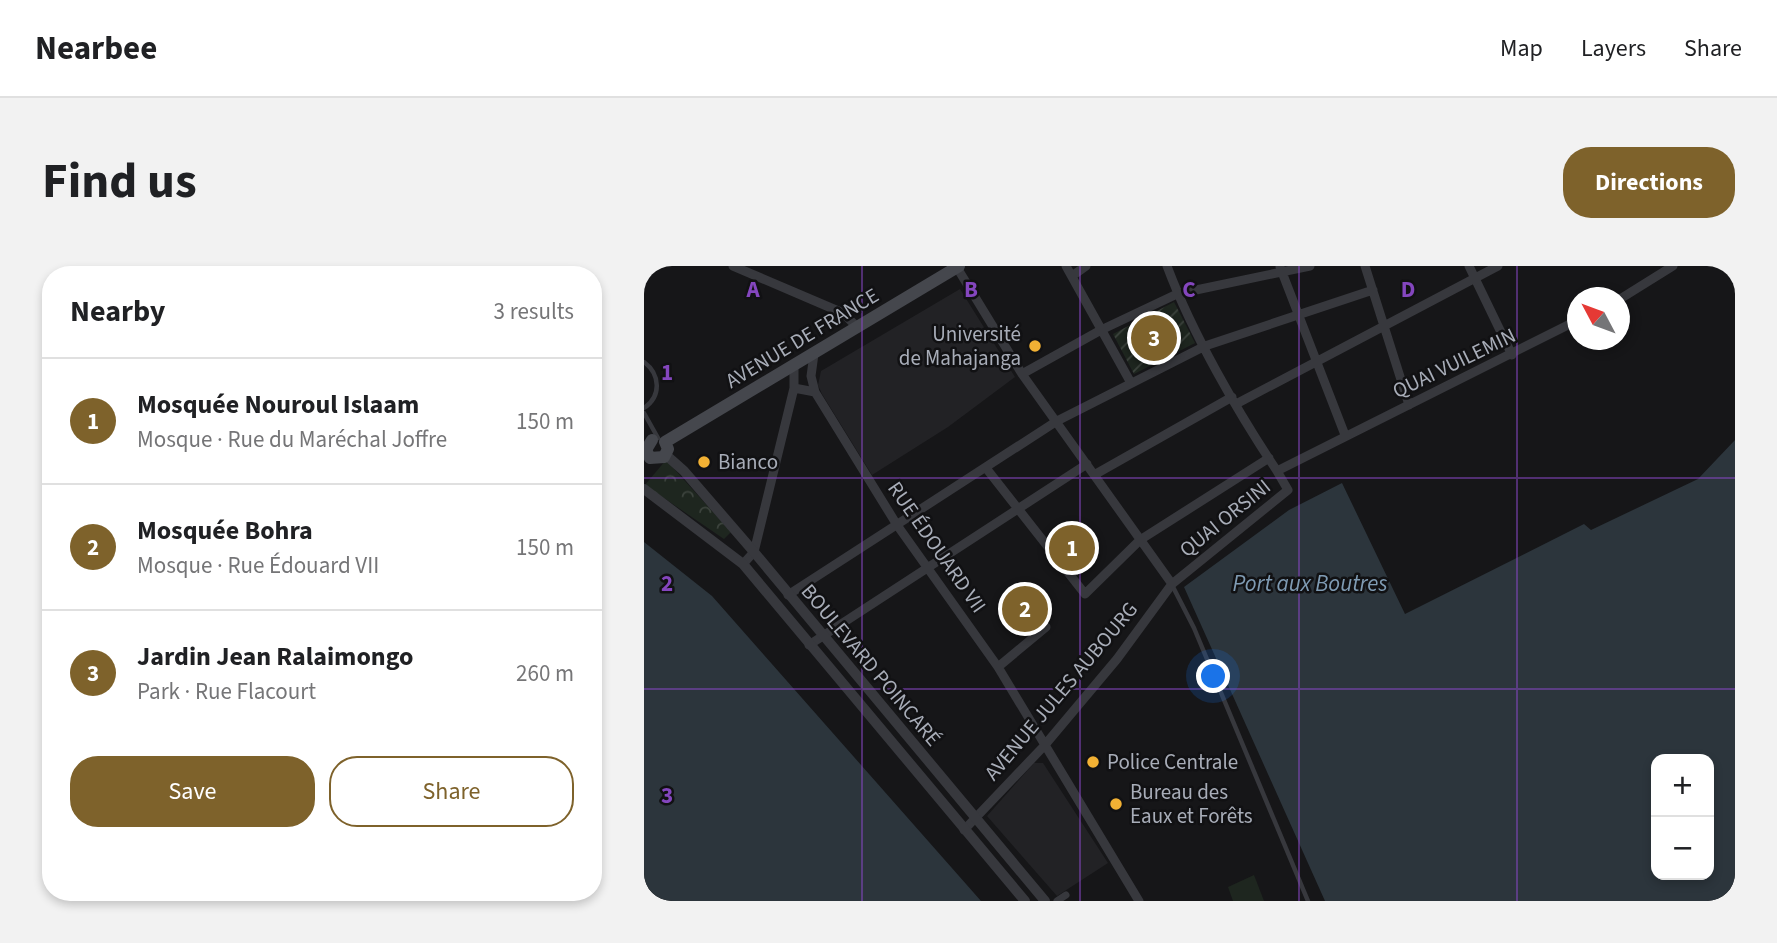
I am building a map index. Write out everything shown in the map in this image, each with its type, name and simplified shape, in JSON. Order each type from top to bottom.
[{"type":"main road","name":"AVENUE DE FRANCE","points":[[647,463],[659,460],[657,441],[794,366],[957,266]]},
{"type":"main road","points":[[647,463],[646,450],[657,441]]},
{"type":"street","points":[[733,266],[843,313],[858,328]]},
{"type":"street","points":[[957,266],[1022,374],[1172,584]]},
{"type":"street","points":[[1066,266],[1131,383]]},
{"type":"street","points":[[1072,276],[1086,266]]},
{"type":"street","points":[[1167,266],[1177,294],[1234,400],[1277,471]]},
{"type":"street","points":[[1022,374],[1101,330],[1177,294],[1281,269],[1310,266]]},
{"type":"street","points":[[1365,266],[1409,405]]},
{"type":"street","points":[[1469,266],[1512,355]]},
{"type":"street","points":[[1094,475],[1234,400],[1317,362],[1498,266]]},
{"type":"street","points":[[1630,292],[1673,266]]},
{"type":"street","points":[[1281,269],[1345,435]]},
{"type":"street","points":[[788,594],[1057,421],[1205,346],[1373,290]]},
{"type":"street","name":"QUAI VUILEMIN","points":[[1345,435],[1512,355],[1567,325]]},
{"type":"street","points":[[794,388],[815,392],[811,376],[814,354]]},
{"type":"street","points":[[743,564],[754,552],[794,388],[794,366]]},
{"type":"street","name":"RUE ÉDOUARD VII","points":[[815,392],[897,525],[998,667],[1139,901]]},
{"type":"street","name":"QUAI ORSINI","points":[[1172,584],[1288,491],[1277,471],[1345,435]]},
{"type":"street","name":"BOULEVARD POINCARÉ","points":[[657,441],[754,552],[1045,901]]},
{"type":"street","points":[[986,468],[1085,594],[1140,540],[1269,458]]},
{"type":"street","points":[[809,645],[1087,464]]},
{"type":"street","name":"BOULEVARD POINCARÉ","points":[[644,489],[743,564],[1025,901]]},
{"type":"street","name":"AVENUE JULES AUBOURG","points":[[964,830],[1044,746],[1117,659],[1172,584]]},
{"type":"street","points":[[998,667],[1046,627]]},
{"type":"street","points":[[892,744],[904,734]]},
{"type":"street","points":[[1057,901],[1066,895]]},
{"type":"lane","points":[[644,362],[653,370],[657,388],[655,397],[644,410],[657,441]]},
{"type":"lane","points":[[1172,584],[1194,628],[1308,901]]},
{"type":"shaded area","points":[[960,289],[1015,377],[948,427],[872,475],[822,394],[818,385],[821,371]]},
{"type":"shaded area","points":[[1034,763],[1043,763],[1108,863],[1057,896],[987,816]]},
{"type":"green space","points":[[1174,302],[1195,343],[1134,374],[1113,334]]},
{"type":"green space","points":[[666,460],[731,532],[724,539],[645,485]]},
{"type":"green space","points":[[1254,875],[1264,901],[1233,901],[1228,887]]},
{"type":"water","name":"Port aux Boutres","points":[[1735,440],[1735,901],[1325,901],[1184,587],[1289,510],[1342,483],[1405,614],[1584,524],[1591,530],[1698,479]]},
{"type":"water","points":[[644,542],[712,596],[981,901],[644,901]]},
{"type":"place","name":"Jardin Jean Ralaimongo","points":[[1154,338]]},
{"type":"place","name":"Université de Mahajanga","points":[[1035,346]]},
{"type":"place","name":"Bianco","points":[[704,462]]},
{"type":"place","name":"Mosquée Nouroul Islaam","points":[[1072,548]]},
{"type":"place","name":"Mosquée Bohra","points":[[1025,609]]},
{"type":"place","name":"Police Centrale","points":[[1093,762]]},
{"type":"place","name":"Bureau des Eaux et Forêts","points":[[1116,804]]}]
